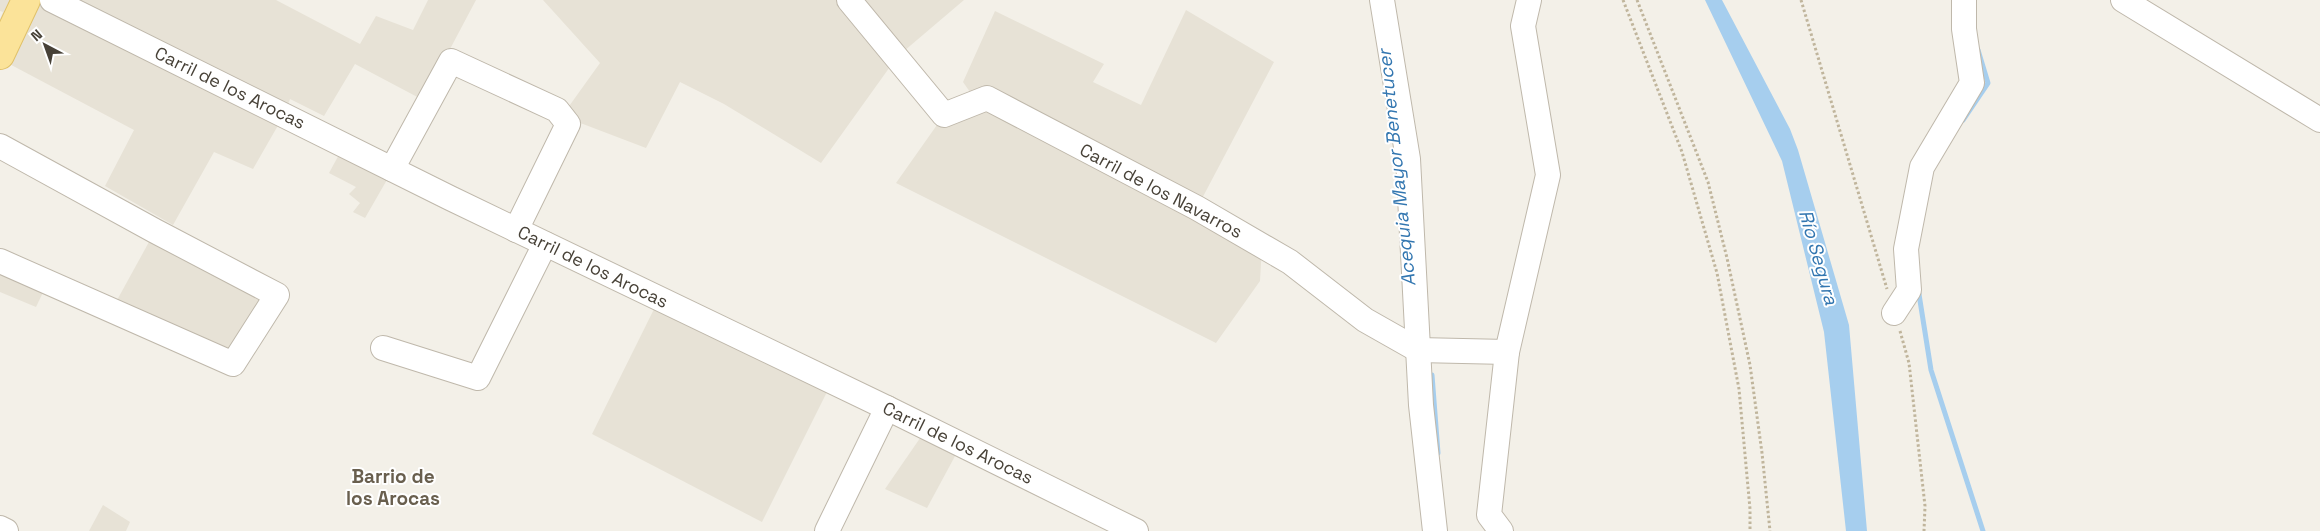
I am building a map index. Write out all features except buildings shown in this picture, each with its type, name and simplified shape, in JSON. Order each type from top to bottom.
[{"type":"main road","points":[[0,55],[26,0]]},
{"type":"street","name":"Carril de los Arocas","points":[[52,0],[516,230],[887,408],[1136,531]]},
{"type":"street","name":"Carril de los Navarros","points":[[849,0],[944,115],[987,98],[1197,208],[1290,262],[1365,320],[1418,350],[1507,352]]},
{"type":"street","points":[[1382,0],[1408,159],[1418,350],[1435,531]]},
{"type":"street","points":[[1501,531],[1489,514],[1507,352],[1548,175],[1524,26],[1529,0]]},
{"type":"street","points":[[1894,313],[1909,290],[1906,249],[1922,167],[1972,83],[1964,30],[1964,0]]},
{"type":"street","points":[[2123,0],[2320,120]]},
{"type":"street","points":[[392,169],[451,61],[557,110],[568,124],[516,230]]},
{"type":"street","points":[[0,146],[277,295],[233,364],[0,261]]},
{"type":"street","points":[[383,348],[478,378],[545,244]]},
{"type":"street","points":[[827,531],[887,408]]},
{"type":"street","points":[[0,528],[6,531]]},
{"type":"path","points":[[1624,0],[1682,152],[1717,273],[1739,389],[1750,509],[1750,531]]},
{"type":"path","points":[[1637,0],[1708,182],[1750,364],[1770,531]]},
{"type":"path","points":[[1801,0],[1909,363],[1925,506],[1924,531]]},
{"type":"shaded area","points":[[0,0],[276,0],[360,44],[376,16],[413,30],[428,0],[476,0],[423,100],[355,64],[324,116],[290,99],[284,115],[253,169],[214,152],[173,225],[105,186],[134,130],[0,59],[0,19],[3,12],[0,11]]},
{"type":"shaded area","points":[[543,0],[964,0],[897,57],[821,163],[724,104],[680,82],[646,148],[562,116],[600,63]]},
{"type":"shaded area","points":[[1186,10],[1274,62],[1197,208],[1262,246],[1260,281],[1216,343],[896,183],[944,115],[977,102],[963,82],[995,11],[1104,64],[1093,82],[1141,105]]},
{"type":"shaded area","points":[[341,151],[388,178],[365,218],[353,212],[360,203],[349,194],[356,187],[329,173]]},
{"type":"shaded area","points":[[155,231],[277,295],[235,360],[116,302]]},
{"type":"shaded area","points":[[0,261],[48,282],[36,307],[0,292]]},
{"type":"shaded area","points":[[659,299],[829,388],[762,522],[592,434]]},
{"type":"shaded area","points":[[927,428],[961,445],[927,508],[885,489]]},
{"type":"shaded area","points":[[103,505],[130,522],[126,531],[89,531]]},
{"type":"water","name":"Río Segura","points":[[1705,0],[1722,0],[1790,129],[1798,150],[1849,325],[1867,531],[1846,531],[1824,332],[1782,161]]},
{"type":"waterway","points":[[1963,120],[1988,83],[1978,50]]},
{"type":"waterway","points":[[1918,288],[1931,370],[1983,531]]},
{"type":"waterway","name":"Acequia Mayor Benetucer","points":[[1432,375],[1438,453]]},
{"type":"district","name":"Barrio de los Arocas","points":[[393,487]]}]
